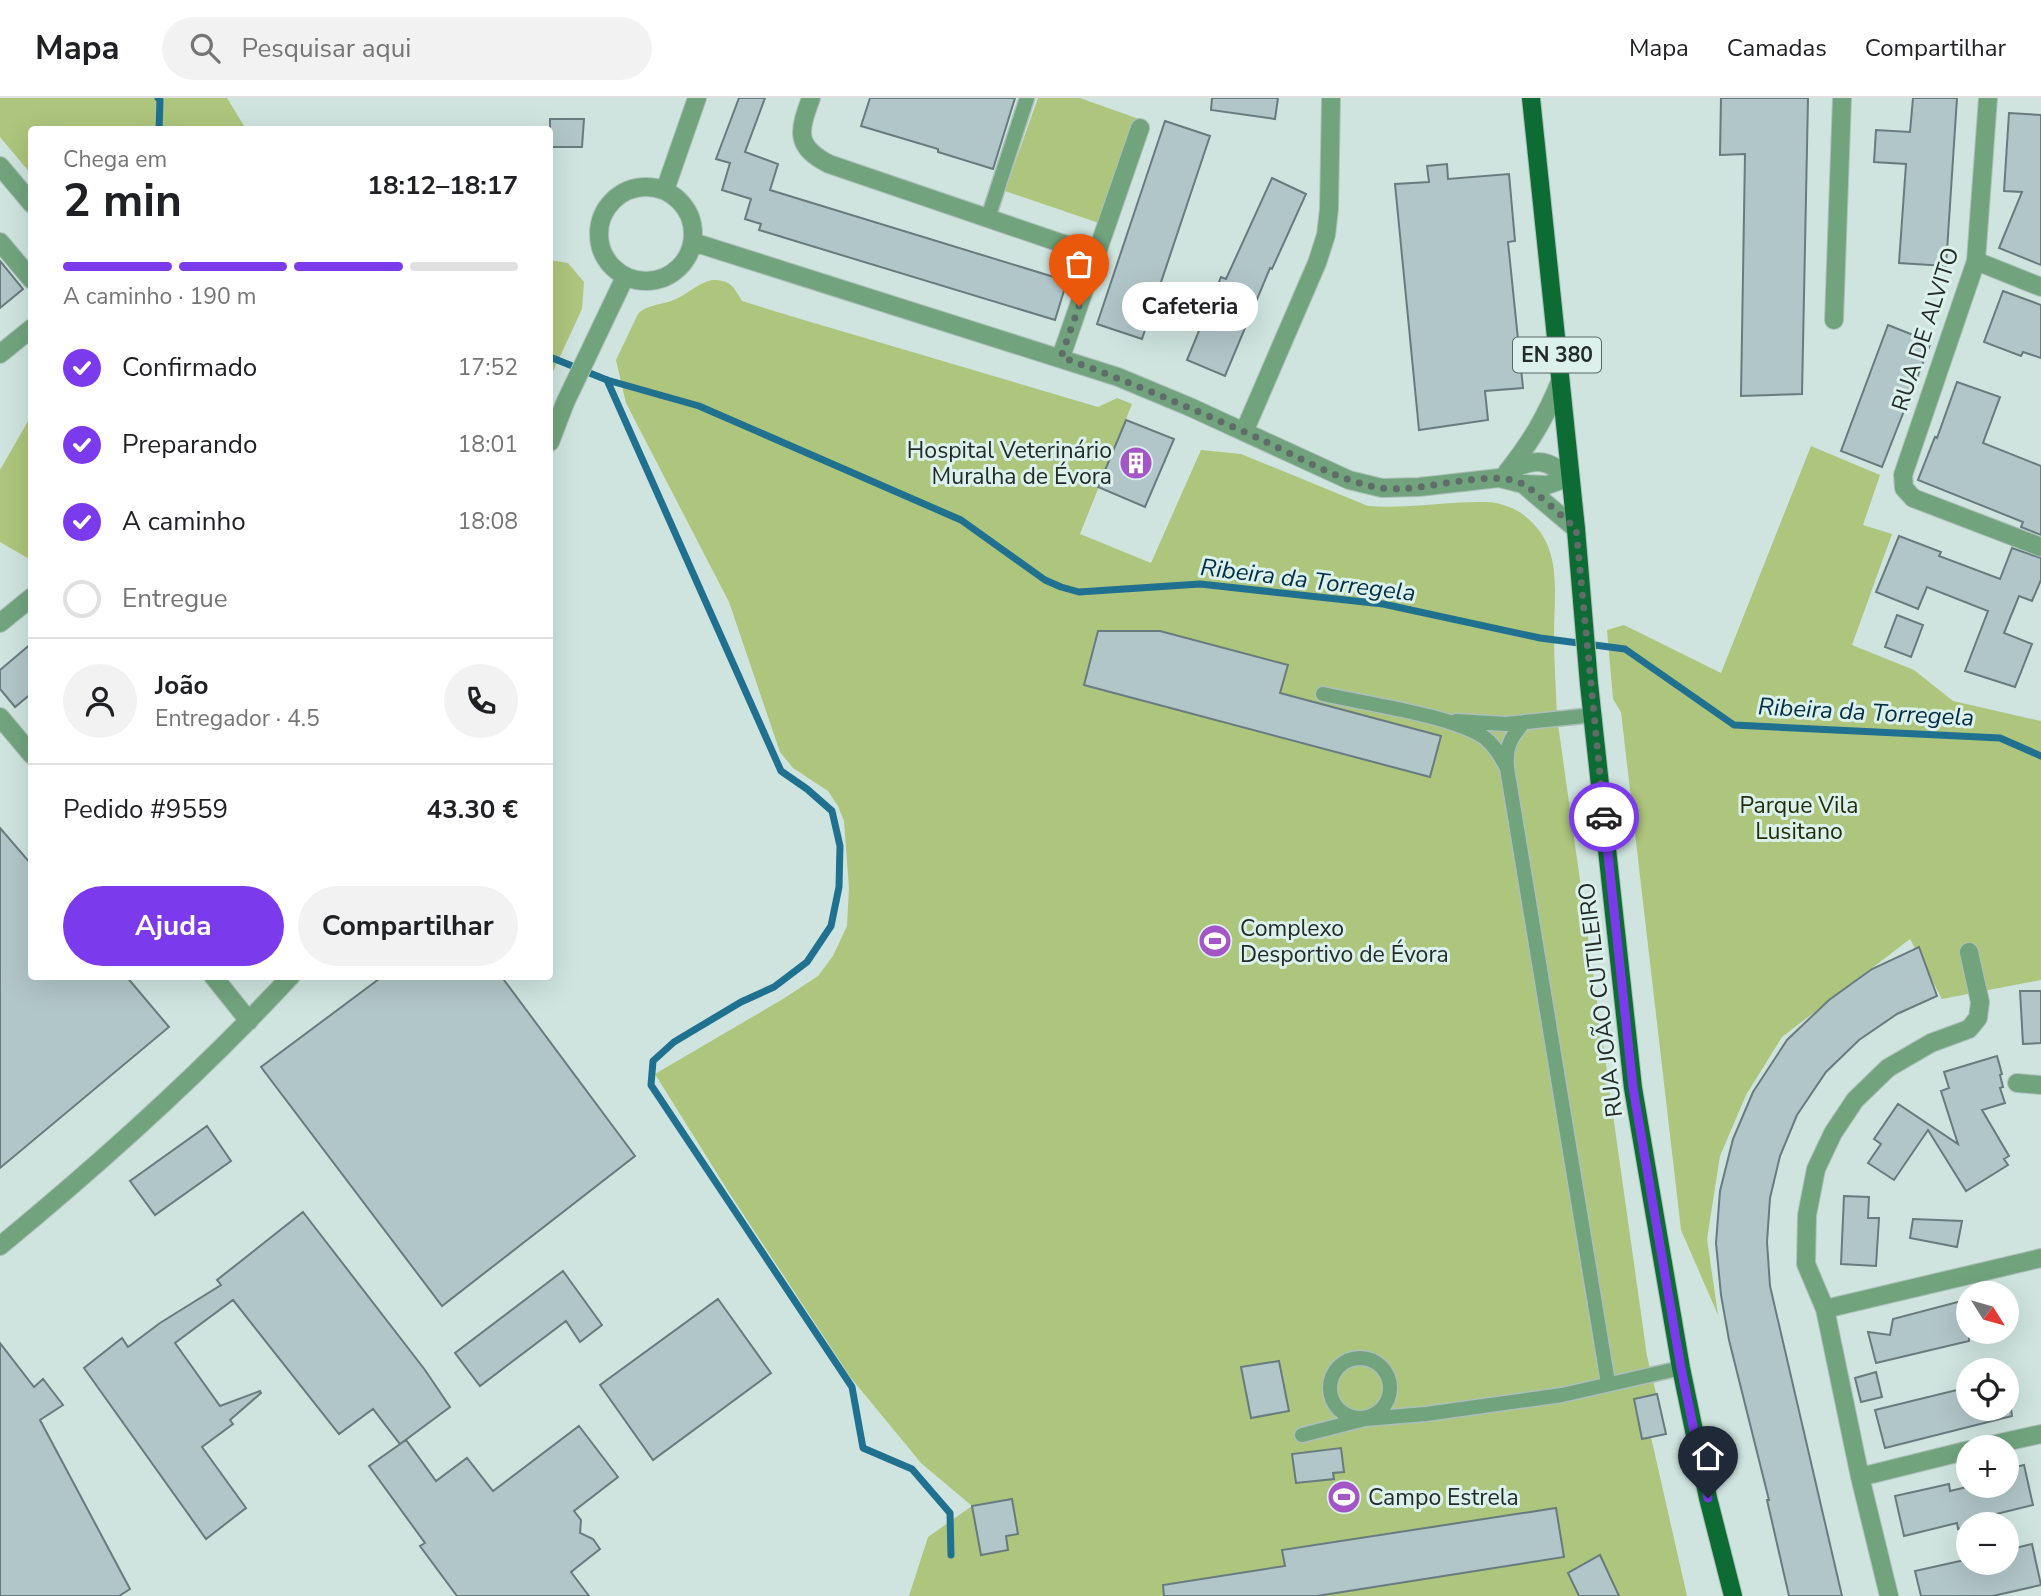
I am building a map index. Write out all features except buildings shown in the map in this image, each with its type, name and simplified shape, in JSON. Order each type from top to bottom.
[{"type":"main road","name":"RUA JOÃO CUTILEIRO","points":[[1531,98],[1633,1088],[1681,1368],[1708,1498],[1733,1596]]},
{"type":"street","points":[[665,190],[697,98]]},
{"type":"street","points":[[811,98],[800,129],[804,146],[814,156],[829,164],[1096,255]]},
{"type":"street","points":[[1244,432],[1317,263],[1326,235],[1331,98]]},
{"type":"street","points":[[1834,320],[1842,98]]},
{"type":"street","name":"RUA DE ALVITO","points":[[1988,98],[1976,261],[1903,475],[1904,488],[1913,498],[2041,547]]},
{"type":"street","points":[[1061,357],[1140,128]]},
{"type":"street","points":[[0,166],[28,199]]},
{"type":"street","points":[[643,187],[665,190],[676,197],[690,217],[693,242],[687,258],[675,271],[660,279],[642,281],[625,277],[610,265],[601,248],[599,228],[607,208],[622,193],[643,187]]},
{"type":"street","points":[[693,242],[1118,377],[1349,480],[1382,488],[1419,487],[1503,475],[1528,462],[1551,463],[1570,477]]},
{"type":"street","points":[[0,243],[28,275]]},
{"type":"street","points":[[1976,261],[2041,287]]},
{"type":"street","points":[[553,434],[625,277]]},
{"type":"street","points":[[0,354],[28,331]]},
{"type":"street","points":[[1503,475],[1529,445],[1545,419],[1560,383]]},
{"type":"street","points":[[1503,475],[1523,484],[1576,528]]},
{"type":"street","points":[[1523,484],[1547,485],[1570,477]]},
{"type":"street","points":[[0,623],[28,600]]},
{"type":"street","points":[[4,728],[28,751]]},
{"type":"street","points":[[1889,1596],[1860,1477],[1825,1309],[1806,1264],[1807,1215],[1816,1168],[1833,1133],[1855,1100],[1888,1069],[1931,1043],[1969,1029],[1978,1018],[1980,1002],[1969,953]]},
{"type":"street","points":[[216,980],[249,1021]]},
{"type":"street","points":[[0,1246],[136,1130],[249,1021],[287,980]]},
{"type":"street","points":[[2017,1083],[2041,1085]]},
{"type":"street","points":[[1825,1309],[2041,1258]]},
{"type":"street","points":[[2019,1439],[2041,1434]]},
{"type":"street","points":[[1860,1477],[1956,1453]]},
{"type":"lane","points":[[988,218],[1027,98]]},
{"type":"lane","points":[[1324,694],[1465,727],[1484,737],[1507,768]]},
{"type":"lane","points":[[1443,720],[1506,724],[1594,715]]},
{"type":"lane","points":[[1524,722],[1511,737],[1506,753],[1507,768],[1608,1383]]},
{"type":"lane","points":[[1350,1359],[1370,1359],[1386,1372],[1390,1381],[1391,1391],[1382,1409],[1365,1419],[1345,1415],[1337,1409],[1332,1400],[1330,1380],[1341,1364],[1350,1359]]},
{"type":"lane","points":[[1302,1435],[1365,1419],[1562,1395],[1681,1368]]},
{"type":"green space","points":[[0,98],[227,98],[244,126],[28,126],[28,170],[0,137]]},
{"type":"green space","points":[[1038,98],[1080,98],[1139,119],[1102,224],[1005,191]]},
{"type":"green space","points":[[553,260],[568,263],[584,282],[582,309],[553,372]]},
{"type":"green space","name":"Complexo Desportivo de Évora","points":[[712,280],[731,285],[742,301],[1098,407],[1117,398],[1132,404],[1080,534],[1151,563],[1201,450],[1241,454],[1368,506],[1490,502],[1521,513],[1535,525],[1544,538],[1554,569],[1557,717],[1647,1356],[1666,1434],[1651,1437],[1687,1596],[909,1596],[928,1537],[972,1506],[921,1463],[851,1378],[655,1074],[818,976],[833,956],[847,926],[849,888],[844,821],[838,806],[828,791],[793,768],[780,752],[729,602],[626,403],[616,360],[638,314],[651,306],[676,299]]},
{"type":"green space","points":[[28,421],[28,558],[0,542],[0,470]]},
{"type":"green space","name":"Parque Vila Lusitano","points":[[1811,446],[1880,475],[1863,525],[1892,534],[1852,645],[1914,670],[1953,701],[2041,721],[2041,980],[1942,999],[1910,939],[1782,1037],[1746,1095],[1720,1156],[1707,1239],[1718,1315],[1681,1230],[1621,712],[1613,699],[1607,630],[1624,625],[1721,673]]},
{"type":"waterway","name":"Ribeira da Torregela","points":[[158,98],[159,126]]},
{"type":"waterway","name":"Ribeira da Torregela","points":[[553,358],[607,380],[699,406],[961,520],[1045,580],[1079,592],[1200,584],[1383,604],[1540,638],[1625,649],[1734,725],[2000,738],[2041,756]]},
{"type":"waterway","points":[[607,380],[781,771],[832,811],[840,846],[839,887],[831,926],[807,962],[774,987],[741,1002],[674,1042],[653,1061],[651,1085],[852,1387],[863,1448],[912,1469],[950,1513],[951,1555]]},
{"type":"way so far","points":[[1079,306],[1061,357],[1190,407],[1349,480],[1382,488],[1419,487],[1499,478],[1523,484],[1576,528],[1589,684],[1604,817]]},
{"type":"place","name":"Cafeteria","points":[[1079,306]]},
{"type":"place","name":"Hospital Veterinário Muralha de Évora","points":[[1136,463]]},
{"type":"place","name":"Complexo Desportivo de Évora","points":[[1215,941]]},
{"type":"place","name":"Campo Estrela","points":[[1344,1497]]},
{"type":"route","points":[[1604,817],[1633,1088],[1681,1368],[1708,1498]]}]
